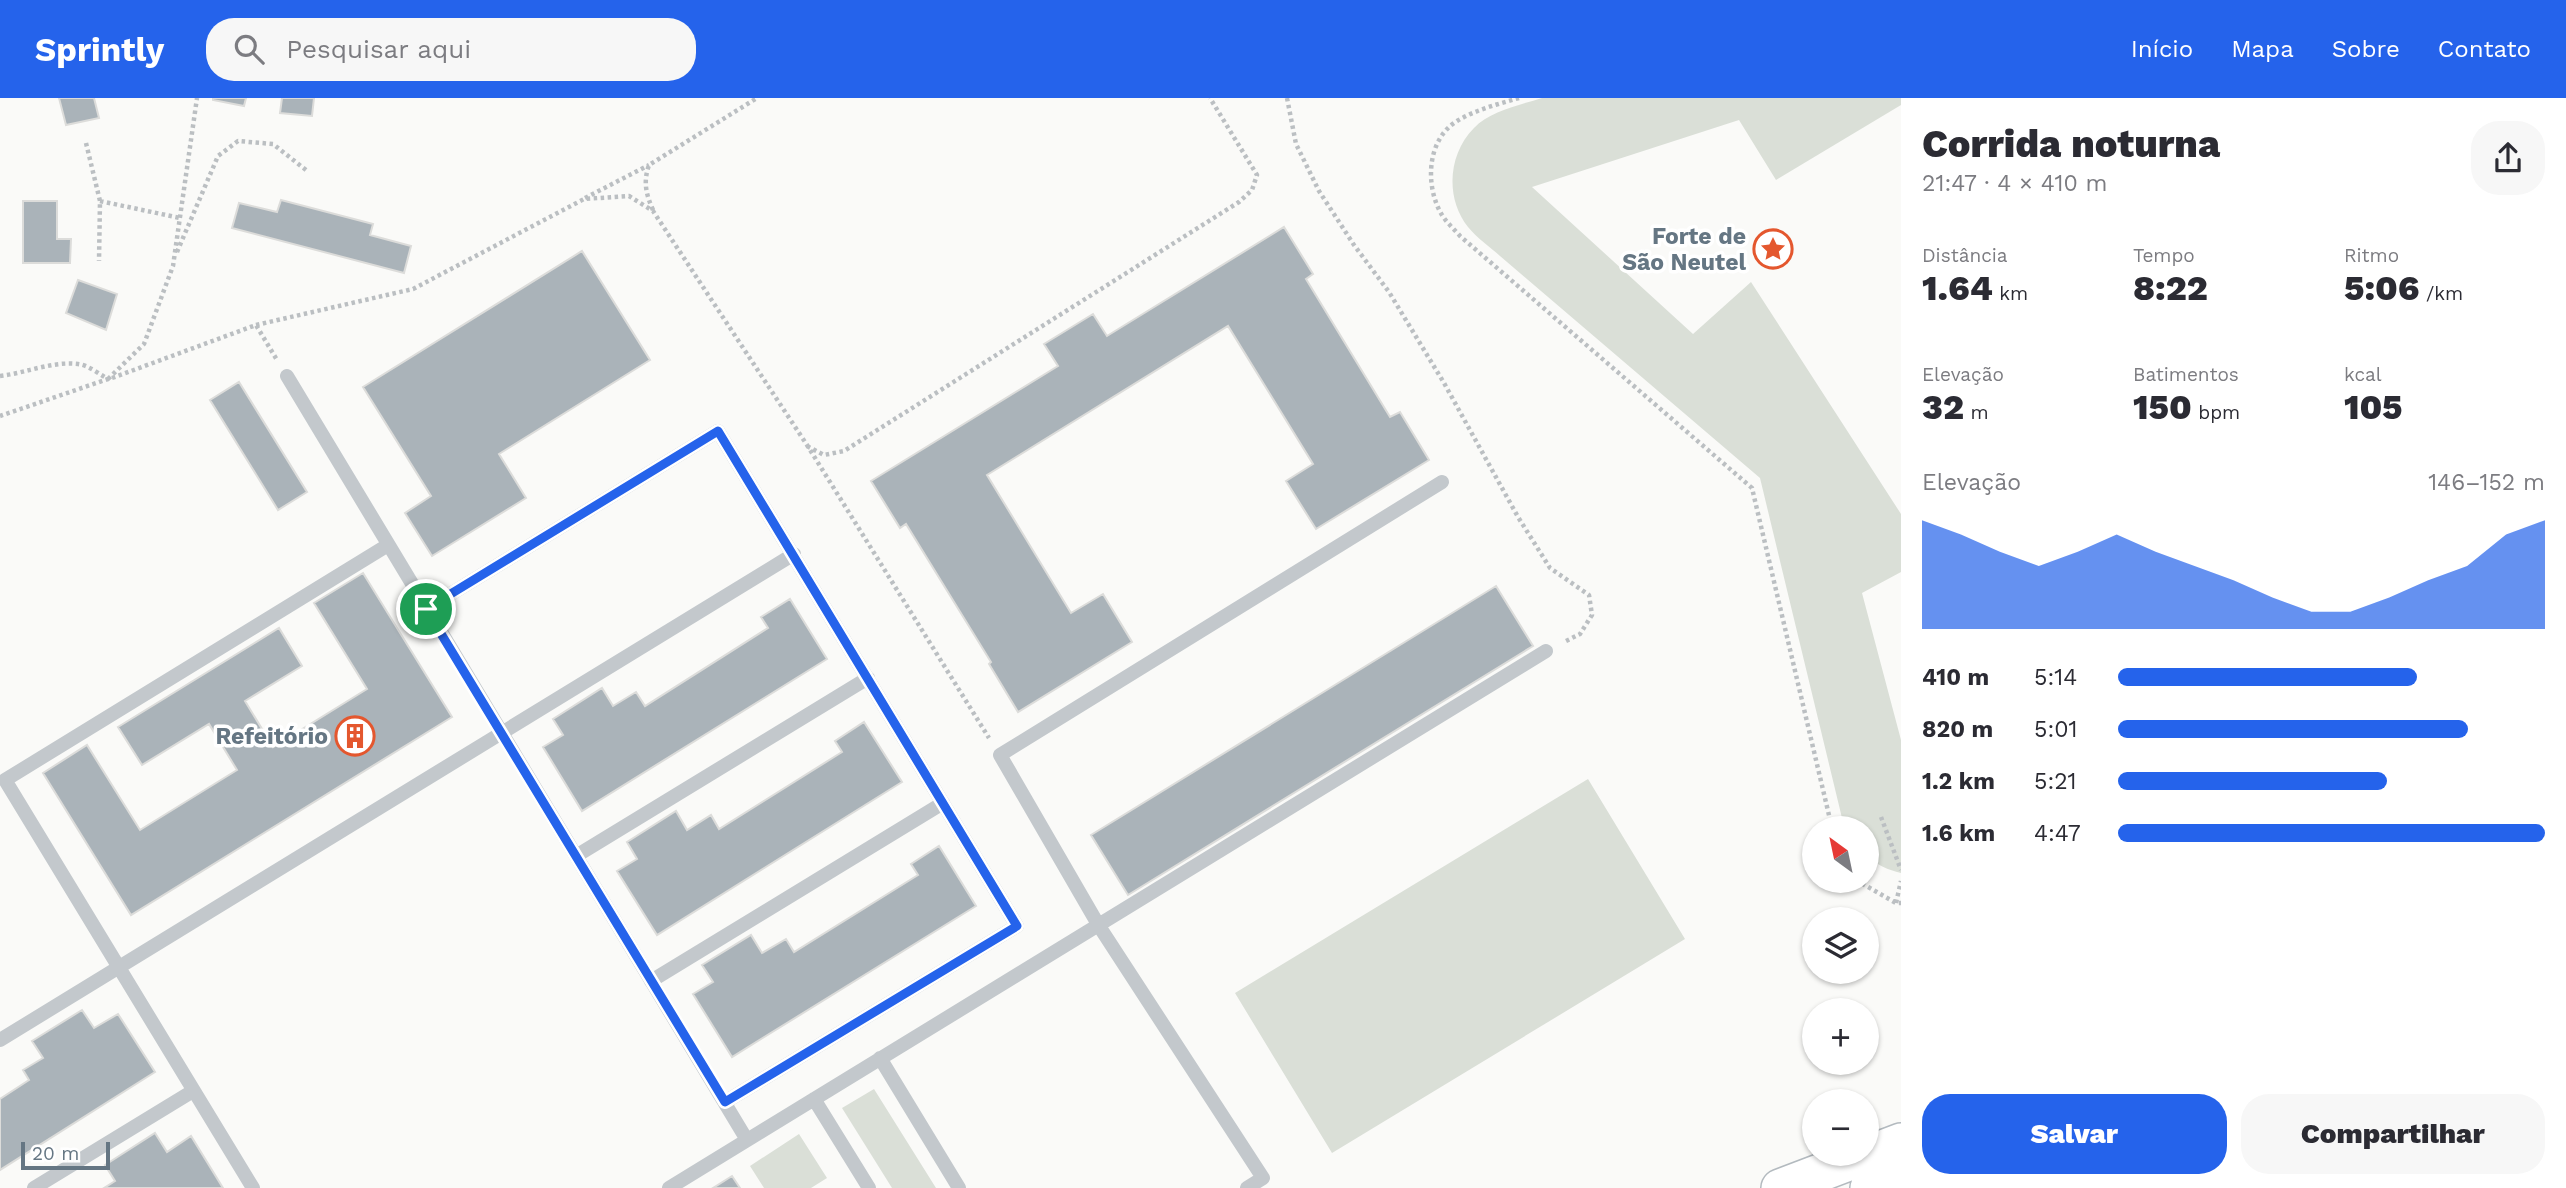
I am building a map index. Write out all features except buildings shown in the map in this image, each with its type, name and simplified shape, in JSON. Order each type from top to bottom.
[{"type":"main road","points":[[1780,1188],[1901,1142]]},
{"type":"main road","points":[[1869,1188],[1901,1176]]},
{"type":"lane","points":[[287,376],[747,1140]]},
{"type":"lane","points":[[426,609],[718,431],[794,554],[1017,926],[725,1102]]},
{"type":"lane","points":[[1247,1188],[1263,1178],[1099,926],[1000,755],[1442,482]]},
{"type":"lane","points":[[253,1188],[5,780],[388,545]]},
{"type":"lane","points":[[0,1040],[794,554]]},
{"type":"lane","points":[[669,1188],[1546,651]]},
{"type":"lane","points":[[576,856],[868,678]]},
{"type":"lane","points":[[651,981],[943,803]]},
{"type":"lane","points":[[880,1058],[958,1188]]},
{"type":"lane","points":[[34,1188],[194,1091]]},
{"type":"lane","points":[[814,1099],[869,1188]]},
{"type":"path","points":[[174,259],[197,98]]},
{"type":"path","points":[[0,416],[256,325],[413,289],[649,165],[757,98]]},
{"type":"path","points":[[807,446],[824,455],[844,451],[1239,202],[1252,190],[1257,176],[1210,98]]},
{"type":"path","points":[[1287,98],[1296,144],[1319,191],[1396,304],[1550,568],[1589,595],[1592,615],[1580,634],[1546,651]]},
{"type":"path","points":[[1519,98],[1486,108],[1455,122],[1437,142],[1431,166],[1433,191],[1442,215],[1460,236],[1752,488],[1829,816]]},
{"type":"path","points":[[108,379],[144,344],[174,259],[218,156],[238,141],[273,144],[306,170]]},
{"type":"path","points":[[86,143],[100,201],[99,261]]},
{"type":"path","points":[[649,165],[645,175],[645,190],[653,211],[807,446],[1000,755]]},
{"type":"path","points":[[584,199],[629,196],[653,211]]},
{"type":"path","points":[[100,201],[180,218]]},
{"type":"path","points":[[256,325],[287,376]]},
{"type":"path","points":[[0,376],[50,366],[80,364],[108,379]]},
{"type":"path","points":[[1881,817],[1901,870]]},
{"type":"path","points":[[1877,893],[1898,903],[1901,881]]},
{"type":"shaded area","points":[[1542,98],[1901,98],[1901,105],[1776,180],[1739,120],[1532,187],[1693,334],[1751,282],[1901,514],[1901,572],[1862,593],[1901,740],[1901,873],[1880,865],[1880,816],[1842,816],[1760,478],[1479,239],[1461,215],[1453,190],[1459,150],[1474,128],[1488,117]]},
{"type":"shaded area","points":[[1588,779],[1685,939],[1332,1153],[1235,993]]},
{"type":"shaded area","points":[[874,1089],[936,1188],[892,1188],[842,1108]]},
{"type":"shaded area","points":[[799,1134],[827,1178],[811,1188],[764,1188],[750,1166]]},
{"type":"place","name":"Forte de São Neutel","points":[[1773,249]]},
{"type":"place","name":"Refeitório","points":[[355,736]]},
{"type":"route","points":[[718,431],[1017,926],[725,1102],[426,609],[718,431]]}]
